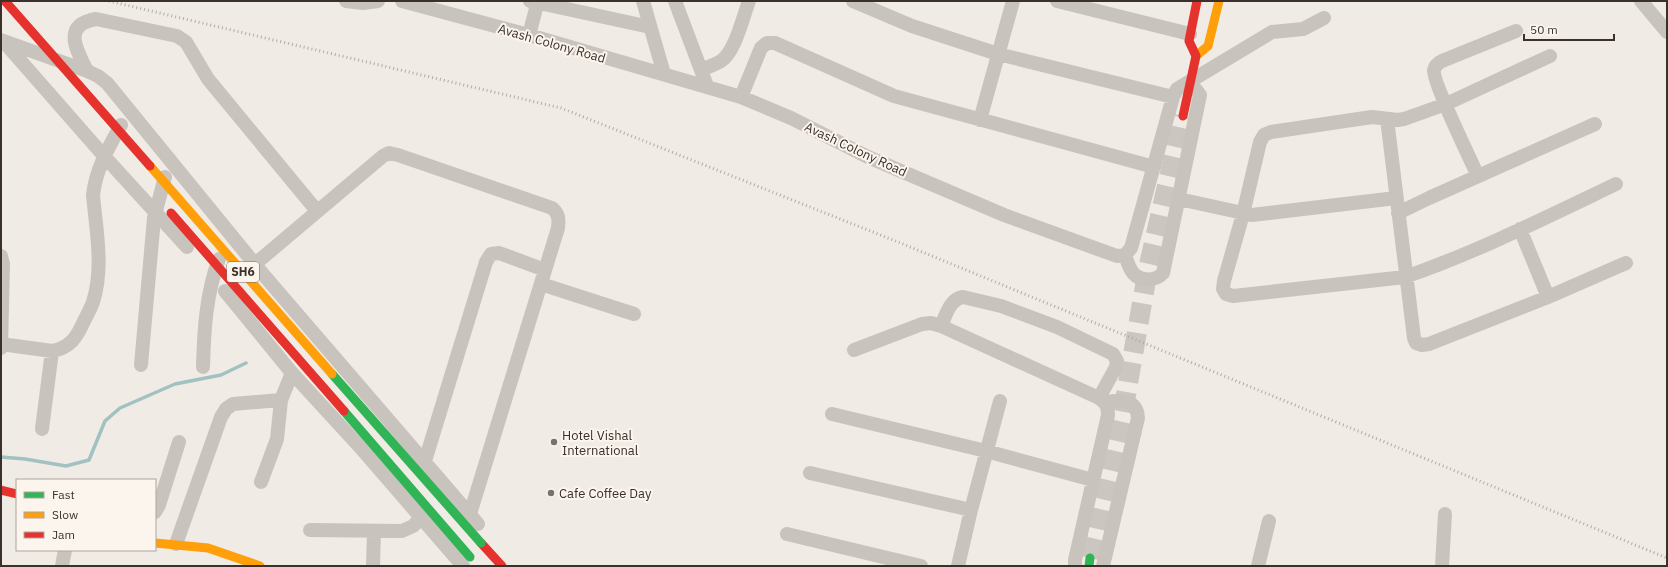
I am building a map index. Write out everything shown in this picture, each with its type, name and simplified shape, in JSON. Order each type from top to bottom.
[{"type":"main road","name":"SH6","points":[[5,1],[502,566]]},
{"type":"main road","points":[[1196,56],[1189,41],[1197,1]]},
{"type":"main road","points":[[1183,116],[1196,56],[1208,46],[1219,1]]},
{"type":"main road","points":[[6,38],[41,63]]},
{"type":"main road","points":[[104,135],[119,153]]},
{"type":"main road","name":"SH6","points":[[151,190],[466,561],[478,566]]},
{"type":"main road","points":[[1,490],[16,494]]},
{"type":"main road","points":[[156,543],[208,548],[260,566]]},
{"type":"street","points":[[346,1],[363,3],[378,1]]},
{"type":"street","name":"Avash Colony Road","points":[[402,1],[529,35],[707,86],[740,97],[791,118],[868,157],[1004,215],[1117,256],[1125,255]]},
{"type":"street","points":[[643,1],[664,74]]},
{"type":"street","points":[[675,1],[707,86]]},
{"type":"street","points":[[700,70],[720,62],[727,57],[732,48],[749,1]]},
{"type":"street","points":[[853,1],[912,26],[998,54],[1173,97]]},
{"type":"street","points":[[980,120],[1013,1]]},
{"type":"street","points":[[1057,1],[1190,34]]},
{"type":"street","points":[[1642,1],[1667,32]]},
{"type":"street","points":[[529,35],[535,2],[650,27]]},
{"type":"street","points":[[1190,82],[1200,95],[1163,273],[1158,278],[1151,280],[1137,276],[1132,272],[1125,255],[1131,248],[1173,97],[1177,89],[1272,32],[1303,29],[1324,18]]},
{"type":"street","points":[[87,71],[76,49],[74,37],[77,27],[86,21],[96,20],[178,36],[186,42],[208,80],[317,211]]},
{"type":"street","points":[[1478,176],[1435,78],[1434,70],[1436,65],[1442,61],[1516,31]]},
{"type":"street","points":[[6,38],[87,71],[98,76],[107,83],[255,264],[470,514],[495,546],[500,555],[502,566]]},
{"type":"street","points":[[6,38],[104,156],[213,275],[292,374],[360,447],[421,518],[466,561]]},
{"type":"street","points":[[740,97],[761,48],[767,43],[775,43],[881,92],[1154,167]]},
{"type":"street","points":[[1550,56],[1446,104],[1404,119],[1372,117],[1271,132],[1264,135],[1260,142],[1243,214],[1224,282],[1226,294],[1233,296],[1405,278],[1428,270],[1616,184]]},
{"type":"street","points":[[1,344],[52,351],[60,350],[72,343],[78,334],[95,293],[99,263],[93,194],[96,175],[104,156],[131,112]]},
{"type":"street","points":[[1387,119],[1405,278],[1416,344],[1429,344],[1548,297],[1626,262]]},
{"type":"street","points":[[1398,213],[1595,124]]},
{"type":"street","points":[[255,264],[383,156],[389,153],[398,154],[552,208],[557,213],[559,220],[558,228],[470,514]]},
{"type":"street","points":[[141,365],[155,213],[166,173],[172,163]]},
{"type":"street","points":[[1179,199],[1243,214],[1262,215],[1396,198]]},
{"type":"street","points":[[1520,229],[1548,297]]},
{"type":"street","points":[[203,367],[205,319],[213,275],[229,232]]},
{"type":"street","points":[[425,461],[486,262],[491,254],[499,253],[545,270]]},
{"type":"street","points":[[1,256],[3,264],[1,348]]},
{"type":"street","points":[[541,284],[634,314]]},
{"type":"street","points":[[941,326],[952,302],[957,298],[963,297],[1001,306],[1066,330],[1114,354],[1118,361],[1102,400]]},
{"type":"street","points":[[854,350],[922,324],[932,323],[1102,400],[1120,401],[1134,405],[1138,410],[1138,418],[1103,566]]},
{"type":"street","points":[[42,430],[52,351]]},
{"type":"street","points":[[261,482],[277,439],[281,400],[292,374]]},
{"type":"street","points":[[176,544],[221,417],[226,409],[233,404],[281,400]]},
{"type":"street","points":[[958,566],[1000,400]]},
{"type":"street","points":[[1075,566],[1075,560],[1108,415],[1108,407],[1102,400]]},
{"type":"street","points":[[832,414],[986,451],[1093,480]]},
{"type":"street","points":[[156,510],[179,442]]},
{"type":"street","points":[[810,473],[971,510]]},
{"type":"street","points":[[1442,566],[1445,514]]},
{"type":"street","points":[[310,530],[374,531],[408,529],[421,518]]},
{"type":"street","points":[[1258,566],[1269,521]]},
{"type":"street","points":[[373,566],[374,531]]},
{"type":"street","points":[[787,534],[921,566]]},
{"type":"street","points":[[62,566],[65,551]]},
{"type":"waterway","points":[[1,457],[25,459],[66,466],[89,460],[105,421],[120,408],[175,384],[221,375],[246,363]]},
{"type":"tunnel","points":[[1090,558],[1123,412],[1148,269],[1183,116]]},
{"type":"railway","points":[[109,1],[561,108],[898,242],[1667,558]]},
{"type":"traffic: fast","points":[[332,374],[481,543]]},
{"type":"traffic: fast","points":[[344,411],[470,557]]},
{"type":"traffic: fast","points":[[1089,566],[1090,558]]},
{"type":"traffic: slow","points":[[1196,56],[1208,46],[1219,1]]},
{"type":"traffic: slow","points":[[150,166],[332,374]]},
{"type":"traffic: slow","points":[[156,543],[208,548],[260,566]]},
{"type":"traffic: jam","points":[[5,1],[150,166]]},
{"type":"traffic: jam","points":[[1183,116],[1196,56],[1189,41],[1197,1]]},
{"type":"traffic: jam","points":[[171,213],[344,411]]},
{"type":"traffic: jam","points":[[1,490],[16,494]]},
{"type":"traffic: jam","points":[[481,543],[502,566]]},
{"type":"place","name":"Hotel Vishal International","points":[[554,442]]},
{"type":"place","name":"Cafe Coffee Day","points":[[551,493]]}]
